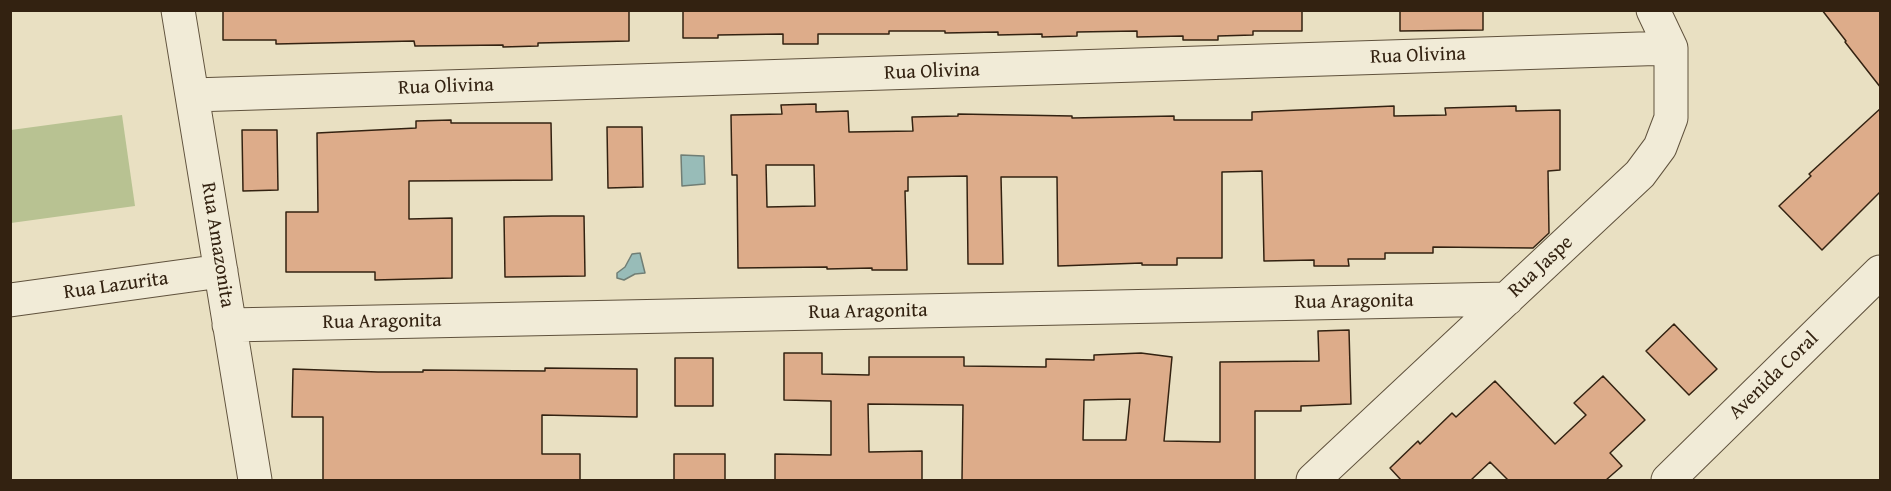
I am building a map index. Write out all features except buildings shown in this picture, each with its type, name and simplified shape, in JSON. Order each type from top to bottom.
[{"type":"street","name":"Rua Amazonita","points":[[178,10],[255,480]]},
{"type":"street","name":"Rua Jaspe","points":[[1313,480],[1640,174],[1660,147],[1671,118],[1671,48],[1653,10]]},
{"type":"street","name":"Rua Olivina","points":[[193,95],[1671,48]]},
{"type":"street","name":"Rua Lazurita","points":[[10,300],[221,271]]},
{"type":"street","name":"Avenida Coral","points":[[1668,480],[1881,272]]},
{"type":"street","name":"Rua Aragonita","points":[[229,325],[1507,299]]},
{"type":"green space","points":[[122,115],[135,206],[11,223],[11,130]]},
{"type":"water","points":[[681,155],[704,156],[705,184],[682,186]]},
{"type":"water","points":[[640,253],[645,273],[635,274],[624,280],[617,278],[617,273],[625,267],[632,254]]}]
